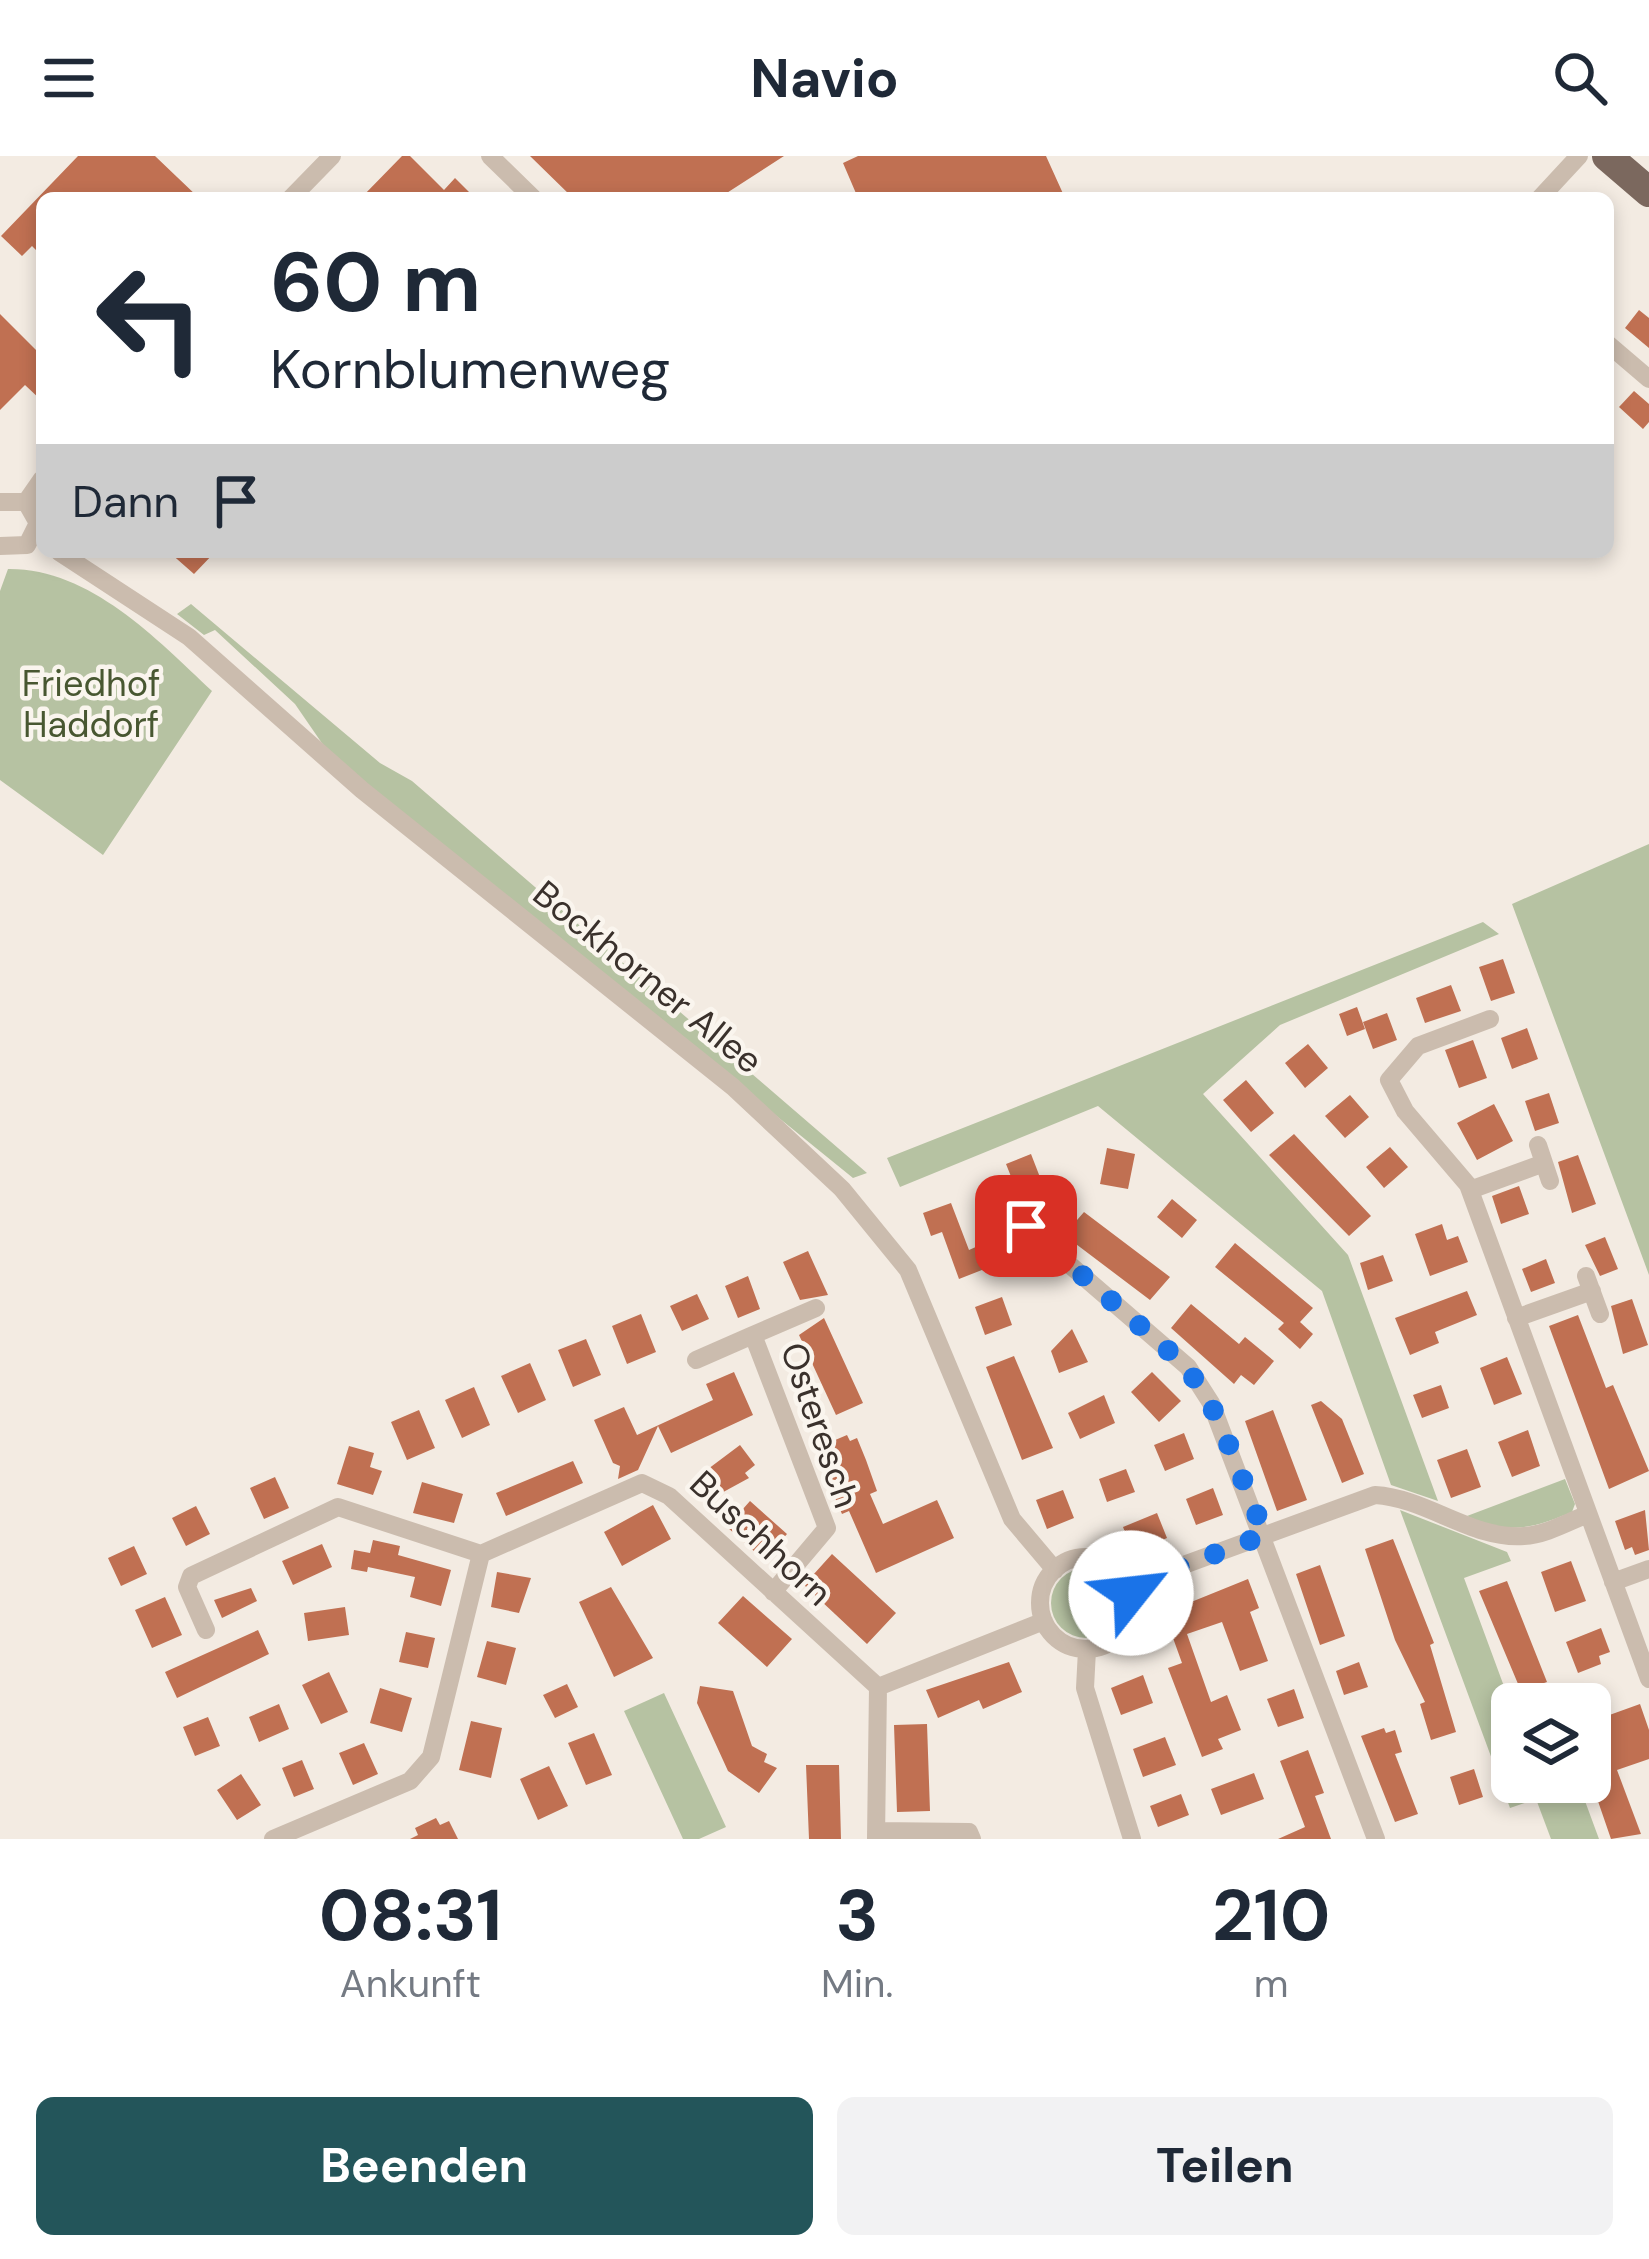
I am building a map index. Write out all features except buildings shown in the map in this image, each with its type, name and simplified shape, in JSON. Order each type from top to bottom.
[{"type":"main road","points":[[1606,156],[1647,190]]},
{"type":"street","points":[[297,192],[332,156]]},
{"type":"street","points":[[490,156],[527,192]]},
{"type":"street","points":[[1546,192],[1579,156]]},
{"type":"street","points":[[1614,349],[1649,379]]},
{"type":"street","points":[[26,502],[36,488]]},
{"type":"street","points":[[0,502],[26,502]]},
{"type":"street","points":[[26,502],[36,515]]},
{"type":"street","points":[[0,546],[19,549],[36,541]]},
{"type":"street","name":"Bockhorner Allee","points":[[68,558],[189,637],[362,790],[733,1088],[842,1189],[908,1270],[1012,1519],[1055,1570]]},
{"type":"street","points":[[1490,1018],[1418,1046],[1389,1080],[1405,1111],[1470,1190],[1649,1679]]},
{"type":"street","points":[[1470,1190],[1544,1163]]},
{"type":"street","points":[[1026,1226],[1187,1367],[1218,1418],[1376,1839]]},
{"type":"street","points":[[1516,1318],[1589,1283],[1600,1314]]},
{"type":"street","name":"Osteresch","points":[[696,1360],[816,1308]]},
{"type":"street","name":"Osteresch","points":[[753,1335],[827,1528],[773,1592]]},
{"type":"street","name":"Buschhorn","points":[[481,1554],[642,1483],[669,1496],[878,1687]]},
{"type":"street","points":[[1129,1586],[1375,1495],[1403,1497],[1495,1534],[1527,1537],[1588,1514]]},
{"type":"street","points":[[206,1630],[188,1587],[191,1576],[338,1507],[481,1554],[431,1757],[410,1781],[273,1839]]},
{"type":"street","points":[[1096,1558],[1115,1568],[1129,1586],[1132,1608],[1125,1629],[1108,1644],[1087,1650],[1058,1640],[1044,1621],[1041,1594],[1055,1570],[1074,1559],[1096,1558]]},
{"type":"street","points":[[1613,1582],[1649,1569]]},
{"type":"street","points":[[972,1839],[969,1832],[876,1835],[878,1687],[1044,1621]]},
{"type":"street","points":[[1087,1650],[1085,1688],[1132,1839]]},
{"type":"green space","name":"Friedhof Haddorf","points":[[8,569],[38,572],[93,593],[144,629],[212,691],[103,855],[0,780],[0,591]]},
{"type":"green space","points":[[191,604],[380,763],[412,781],[867,1173],[853,1178],[328,752],[295,704],[215,630],[204,635],[177,614]]},
{"type":"green space","points":[[1649,844],[1649,1275],[1512,904]]},
{"type":"green space","points":[[1483,922],[1499,934],[1280,1025],[1203,1094],[1348,1255],[1438,1501],[1391,1485],[1322,1291],[1098,1106],[900,1187],[887,1158]]},
{"type":"green space","points":[[1565,1479],[1575,1504],[1572,1512],[1557,1518],[1508,1528],[1467,1516]]},
{"type":"green space","points":[[1400,1510],[1507,1552],[1511,1561],[1464,1578],[1503,1683],[1491,1683],[1491,1757]]},
{"type":"green space","points":[[1086,1568],[1111,1578],[1121,1603],[1111,1628],[1086,1638],[1061,1628],[1051,1603],[1061,1578]]},
{"type":"green space","points":[[664,1693],[726,1827],[699,1839],[683,1839],[624,1711]]},
{"type":"green space","points":[[1538,1803],[1586,1803],[1599,1839],[1551,1839]]},
{"type":"route","points":[[1026,1226],[1187,1367],[1211,1403],[1238,1461],[1265,1535],[1129,1586],[1131,1593]]}]
